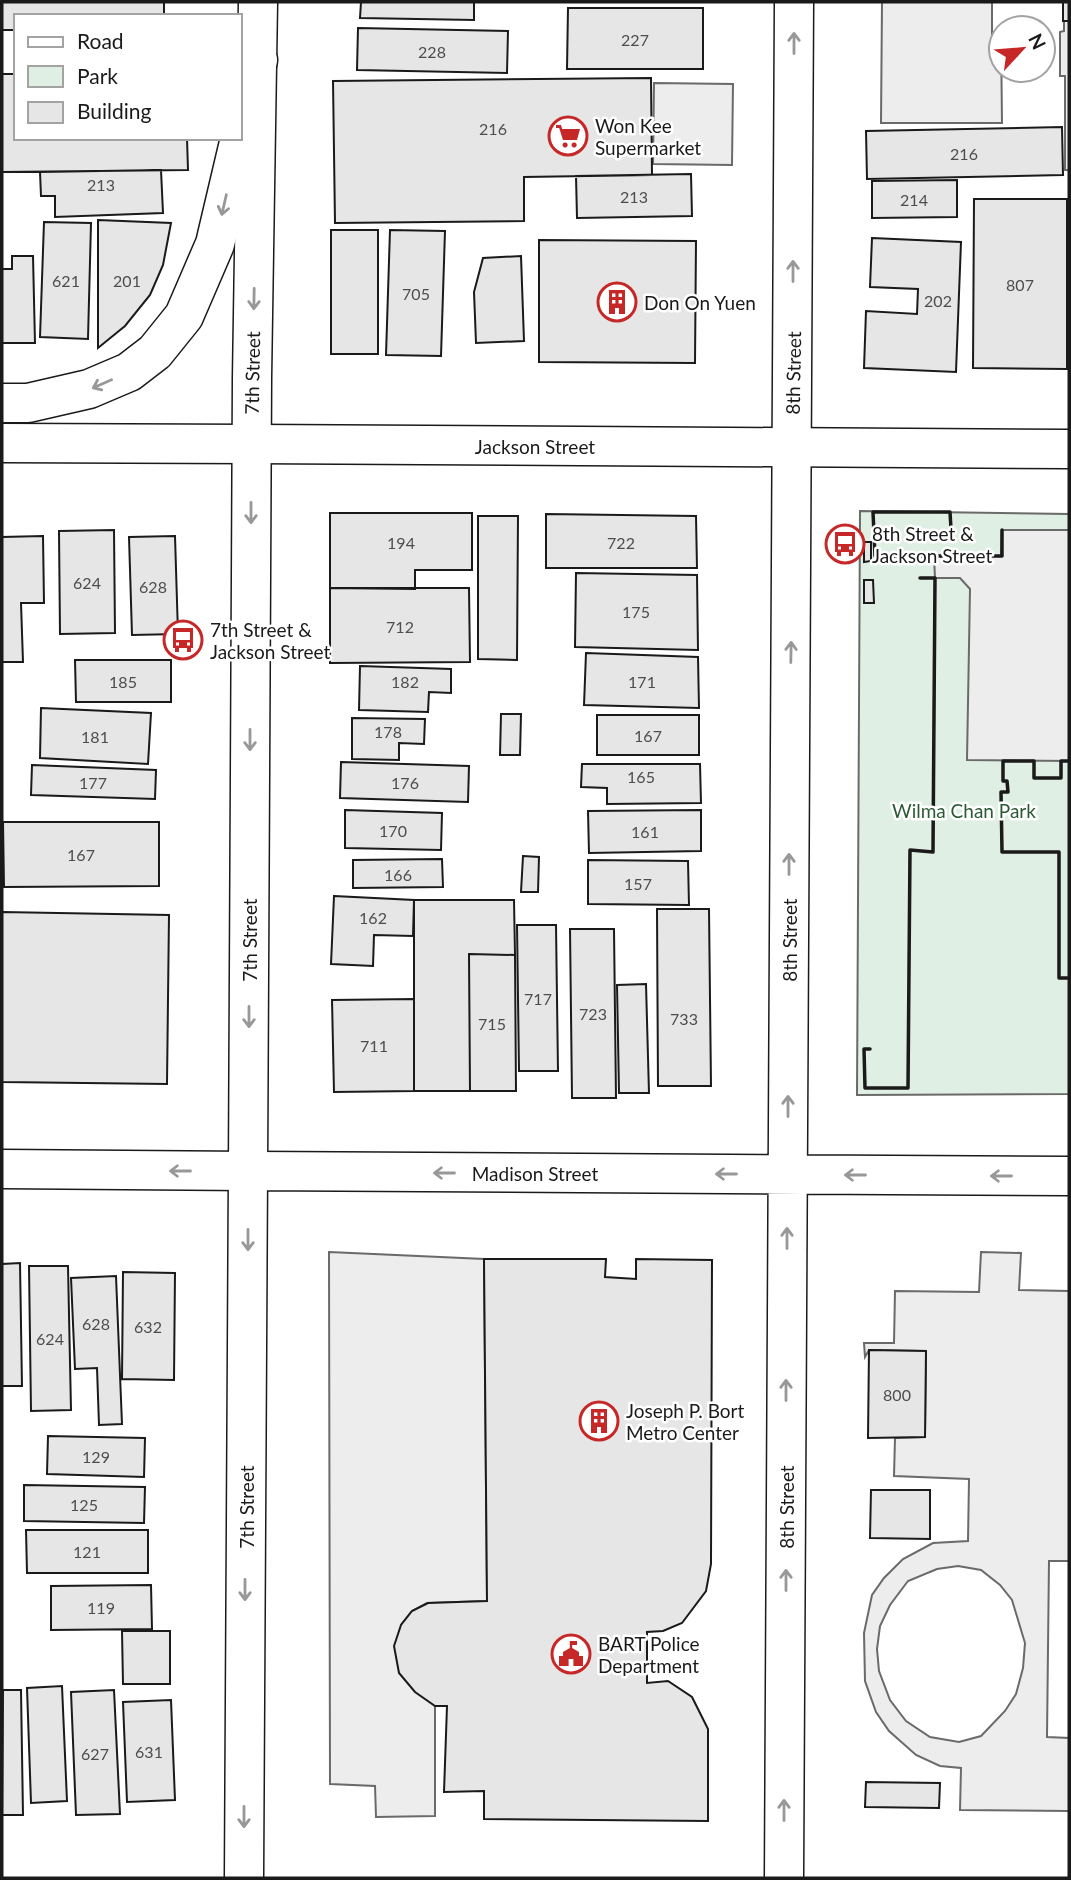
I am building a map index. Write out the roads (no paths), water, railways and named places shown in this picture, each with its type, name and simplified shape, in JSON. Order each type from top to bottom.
[{"type":"main road","name":"7th Street","points":[[244,1878],[252,444],[258,2]]},
{"type":"main road","name":"8th Street","points":[[784,1878],[794,2]]},
{"type":"main road","points":[[242,129],[258,60]]},
{"type":"main road","points":[[2,403],[27,403],[89,389],[129,372],[155,352],[184,316],[215,244],[240,140]]},
{"type":"main road","name":"Jackson Street","points":[[2,443],[1069,449]]},
{"type":"main road","name":"Madison Street","points":[[2,1169],[1069,1176]]},
{"type":"place","name":"Won Kee Supermarket","points":[[568,136]]},
{"type":"place","name":"Don On Yuen","points":[[617,302]]},
{"type":"place","name":"8th Street & Jackson Street","points":[[845,544]]},
{"type":"place","name":"7th Street & Jackson Street","points":[[183,640]]},
{"type":"place","name":"Joseph P. Bort Metro Center","points":[[599,1421]]},
{"type":"place","name":"BART Police Department","points":[[571,1654]]},
{"type":"park label","name":"Wilma Chan Park","points":[[964,810]]}]
